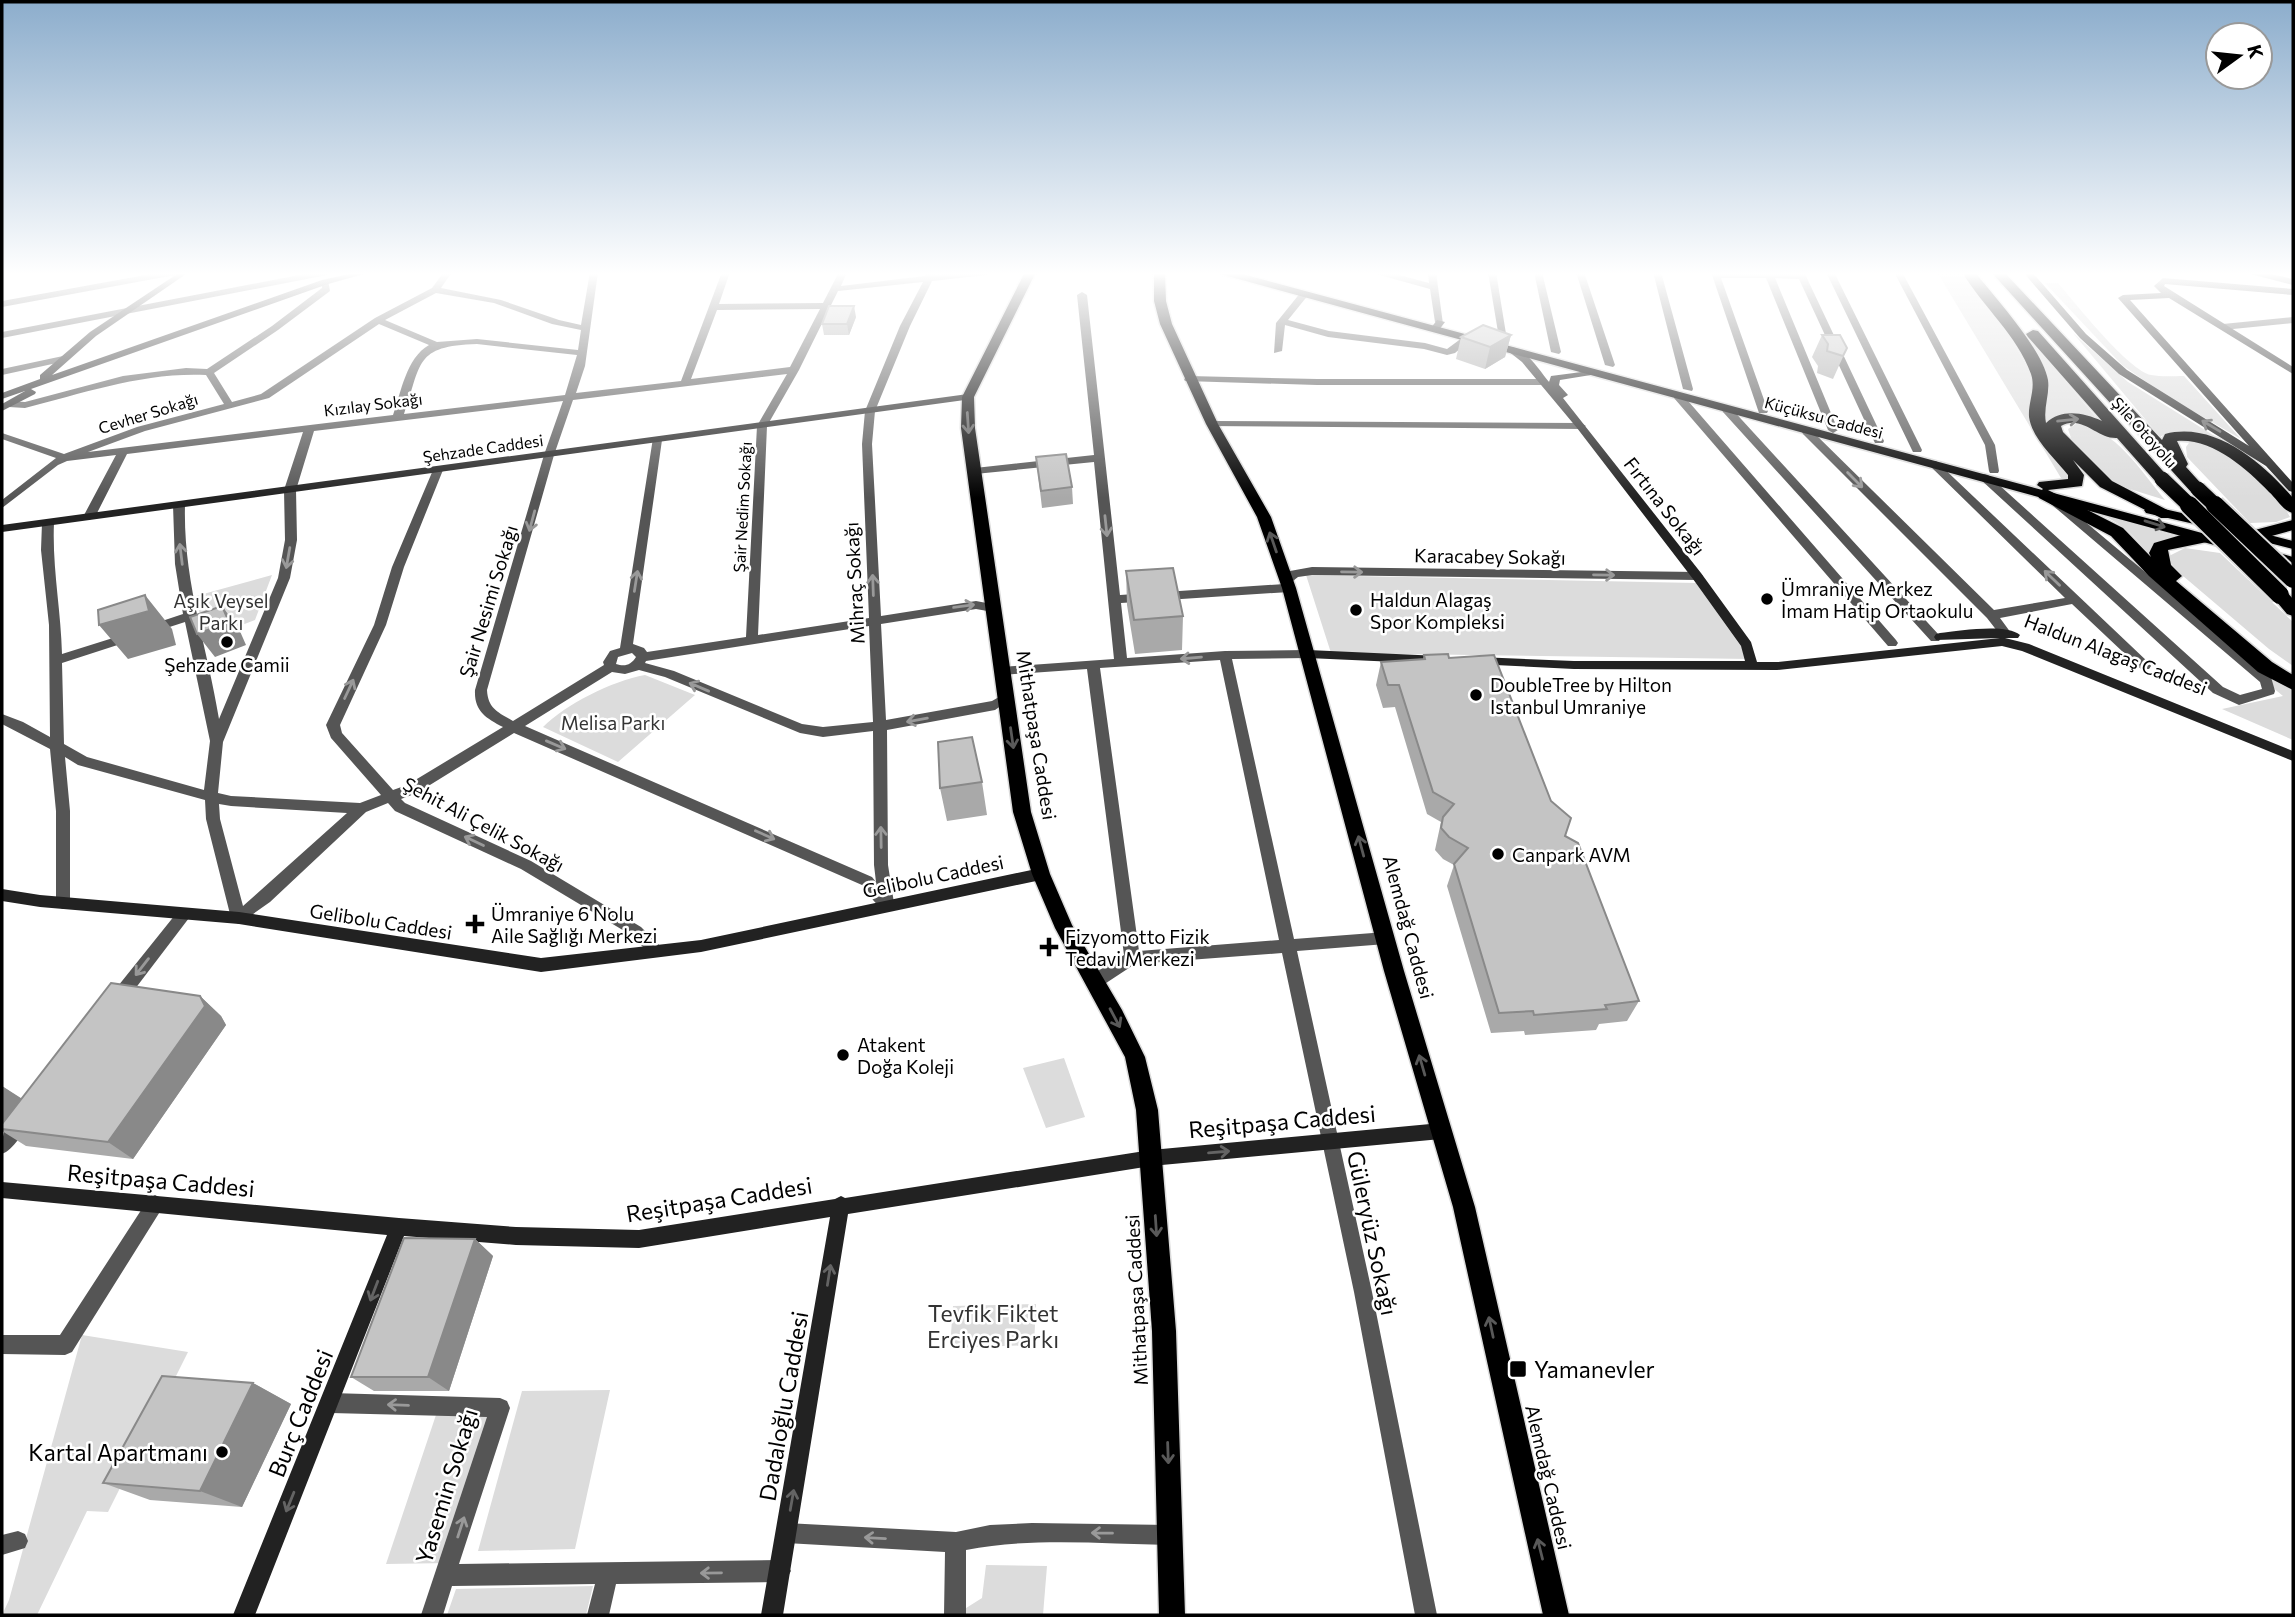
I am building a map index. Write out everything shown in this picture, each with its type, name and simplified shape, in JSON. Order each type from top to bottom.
[{"type":"highway","points":[[2022,347],[2040,377],[2042,389],[2038,404],[2038,422],[2076,475],[2076,483],[2045,489]]},
{"type":"highway","name":"Şile Otoyolu","points":[[2045,347],[2162,479],[2289,604]]},
{"type":"highway","name":"Şile Otoyolu","points":[[2065,347],[2198,489],[2293,579]]},
{"type":"highway","points":[[2074,347],[2131,420]]},
{"type":"highway","points":[[2145,461],[2115,436],[2091,421],[2071,418],[2059,419],[2053,424],[2055,433],[2095,476],[2118,491],[2168,514]]},
{"type":"highway","points":[[2198,489],[2171,451],[2168,443],[2171,437],[2190,434],[2214,442],[2229,451],[2281,495],[2293,509]]},
{"type":"highway","points":[[2045,489],[2117,532],[2155,572],[2264,667],[2293,683]]},
{"type":"highway","points":[[2257,535],[2293,525]]},
{"type":"highway","points":[[2201,538],[2181,540],[2160,547],[2158,553],[2163,568],[2272,658],[2293,669]]},
{"type":"main road","name":"Mithatpaşa Caddesi","points":[[993,347],[968,397],[968,428],[1022,812],[1041,874],[1064,928],[1115,1016],[1135,1057],[1147,1110],[1164,1331],[1172,1615]]},
{"type":"main road","name":"Alemdağ Caddesi","points":[[1176,347],[1212,424],[1264,517],[1288,584],[1464,1207],[1556,1615]]},
{"type":"main road","name":"Küçüksu Caddesi","points":[[1523,347],[1683,393],[1833,430],[1932,463],[1989,474]]},
{"type":"main road","name":"Küçüksu Caddesi","points":[[1539,347],[1554,356]]},
{"type":"main road","name":"Küçüksu Caddesi","points":[[1590,366],[1610,365],[1727,410],[1807,432],[1917,450],[2201,538],[2293,562]]},
{"type":"main road","name":"Küçüksu Caddesi","points":[[2045,489],[2168,514],[2293,545]]},
{"type":"street","points":[[4,402],[30,394],[51,370],[78,347]]},
{"type":"street","points":[[2,388],[117,347]]},
{"type":"street","points":[[39,382],[132,347]]},
{"type":"street","points":[[4,402],[25,405],[123,379],[186,371],[209,372],[245,347]]},
{"type":"street","name":"Cevher Sokağı","points":[[2,505],[54,463],[141,429],[265,396],[338,347]]},
{"type":"street","points":[[398,416],[425,351],[431,347]]},
{"type":"street","points":[[537,347],[582,353]]},
{"type":"street","name":"Şair Nesimi Sokağı","points":[[583,347],[481,690],[481,701],[488,713],[514,727],[867,881],[887,905]]},
{"type":"street","points":[[685,383],[698,347]]},
{"type":"street","name":"Şair Nedim Sokağı","points":[[752,638],[762,426],[805,347]]},
{"type":"street","name":"Mihraç Sokağı","points":[[887,905],[881,865],[880,726],[867,444],[870,411],[898,347]]},
{"type":"street","points":[[1087,347],[1121,664]]},
{"type":"street","points":[[1430,347],[1447,352],[1456,347]]},
{"type":"street","name":"Fırtına Sokağı","points":[[1512,347],[1581,426],[1697,576],[1747,645],[1752,665]]},
{"type":"street","points":[[1189,379],[1330,383],[1541,378],[1554,356],[1552,347]]},
{"type":"street","points":[[1604,347],[1610,365]]},
{"type":"street","points":[[1673,347],[1683,393],[1892,643]]},
{"type":"street","points":[[1741,347],[1763,411]]},
{"type":"street","points":[[1799,347],[1833,430]]},
{"type":"street","points":[[1835,347],[1881,446]]},
{"type":"street","points":[[1867,347],[1917,450]]},
{"type":"street","points":[[1938,347],[1990,445],[1989,474],[2218,690],[2239,700],[2270,691],[2266,680],[2045,489]]},
{"type":"street","points":[[2096,347],[2123,372],[2269,463]]},
{"type":"street","points":[[2167,347],[2293,489]]},
{"type":"street","points":[[2255,347],[2293,372]]},
{"type":"street","points":[[2,372],[63,359]]},
{"type":"street","points":[[1212,424],[1581,426],[1575,411],[1553,381],[1590,366]]},
{"type":"street","name":"Kızılay Sokağı","points":[[2,436],[65,458],[794,370]]},
{"type":"street","points":[[209,372],[230,406]]},
{"type":"street","name":"Şehzade Caddesi","points":[[2,529],[968,397]]},
{"type":"street","points":[[1727,410],[1935,638]]},
{"type":"street","points":[[216,742],[284,578],[291,540],[290,490],[310,428]]},
{"type":"street","points":[[1807,432],[2005,633]]},
{"type":"street","points":[[626,649],[657,440]]},
{"type":"street","points":[[89,517],[123,452]]},
{"type":"street","points":[[975,471],[1099,458]]},
{"type":"street","points":[[1932,463],[2145,666]]},
{"type":"street","name":"Şehit Ali Çelik Sokağı","points":[[438,470],[398,567],[380,625],[333,726],[336,735],[400,807],[526,865],[636,931],[657,951]]},
{"type":"street","points":[[179,505],[177,523],[191,616],[212,706],[216,742],[213,819],[239,918],[265,898],[360,808],[412,789],[611,667],[626,670],[640,661],[752,638],[976,605],[993,608]]},
{"type":"street","points":[[48,523],[47,550],[57,660],[57,747],[63,811],[64,903]]},
{"type":"street","name":"Karacabey Sokağı","points":[[1114,599],[1288,584],[1294,574],[1311,572],[1697,576]]},
{"type":"street","points":[[1990,615],[2075,600]]},
{"type":"street","points":[[57,660],[191,616]]},
{"type":"street","name":"Haldun Alagaş Caddesi","points":[[1752,665],[1774,658],[1892,643],[2005,633],[2293,745]]},
{"type":"street","name":"Haldun Alagaş Caddesi","points":[[1308,654],[1574,665],[1777,666],[2002,642],[2025,647],[2293,756]]},
{"type":"street","points":[[611,667],[611,657],[626,649],[636,649],[640,661],[800,728],[838,732],[995,705],[1006,698]]},
{"type":"street","points":[[1002,671],[1226,655],[1308,654]]},
{"type":"street","name":"Güleryüz Sokağı","points":[[1226,655],[1388,1411],[1426,1615]]},
{"type":"street","points":[[1093,666],[1132,958]]},
{"type":"street","points":[[2,719],[18,724],[83,761],[231,802],[360,808]]},
{"type":"street","name":"Gelibolu Caddesi","points":[[2,895],[239,918],[541,965],[701,946],[1041,874]]},
{"type":"street","points":[[109,1009],[184,914]]},
{"type":"street","points":[[1094,982],[1132,958],[1386,938]]},
{"type":"street","points":[[2,1146],[35,1104]]},
{"type":"street","name":"Reşitpaşa Caddesi","points":[[2,1190],[516,1236],[639,1239],[1151,1158],[1441,1130]]},
{"type":"street","points":[[2,1345],[65,1345],[155,1204]]},
{"type":"street","name":"Dadaloğlu Caddesi","points":[[772,1615],[841,1205]]},
{"type":"street","name":"Burç Caddesi","points":[[244,1615],[331,1403],[399,1227]]},
{"type":"street","name":"Yasemin Sokağı","points":[[331,1403],[500,1408],[432,1615]]},
{"type":"street","points":[[786,1533],[956,1542],[990,1535],[1032,1533],[1170,1535]]},
{"type":"street","points":[[955,1615],[956,1542]]},
{"type":"street","points":[[445,1575],[779,1571]]},
{"type":"street","points":[[598,1615],[608,1574]]},
{"type":"green space","points":[[1982,347],[2016,347],[2030,372],[2032,395],[2068,470],[2069,480],[2061,478]]},
{"type":"green space","points":[[2034,347],[2101,423],[2084,416],[2047,425],[2044,421],[2048,375]]},
{"type":"green space","points":[[2085,347],[2089,347],[2128,382],[2221,440],[2182,431],[2166,433],[2160,437]]},
{"type":"green space","points":[[2106,347],[2115,347],[2141,371],[2151,375],[2184,376],[2241,439],[2165,395],[2122,365]]},
{"type":"green space","points":[[2076,424],[2090,427],[2115,442],[2165,500],[2117,485],[2072,441],[2068,429]]},
{"type":"green space","points":[[2191,440],[2221,449],[2267,489],[2290,517],[2276,522],[2250,523],[2187,457],[2186,447]]},
{"type":"green space","points":[[2098,513],[2182,538],[2152,546],[2150,557],[2128,531]]},
{"type":"green space","points":[[2185,548],[2220,553],[2293,622],[2293,666],[2176,570],[2167,557]]},
{"type":"green space","name":"Aşık Veysel Parkı","points":[[272,575],[255,620],[205,639],[196,596]]},
{"type":"green space","points":[[1306,575],[1696,583],[1750,659],[1331,653]]},
{"type":"green space","points":[[2248,667],[2293,688],[2293,740],[2222,709],[2283,696]]},
{"type":"green space","name":"Melisa Parkı","points":[[645,675],[695,695],[618,762],[543,727],[564,710],[590,695],[618,682]]},
{"type":"green space","points":[[1064,1058],[1085,1117],[1046,1128],[1023,1068]]},
{"type":"green space","name":"Tevfik Fiktet Erciyes Parkı","points":[[1036,1304],[1034,1345],[950,1348],[953,1306]]},
{"type":"green space","points":[[82,1335],[188,1352],[108,1512],[87,1511],[37,1615],[2,1615],[9,1600]]},
{"type":"green space","points":[[610,1390],[575,1549],[478,1551],[522,1391]]},
{"type":"green space","points":[[439,1406],[497,1414],[450,1563],[386,1564]]},
{"type":"green space","points":[[986,1565],[1047,1566],[1043,1615],[955,1615],[982,1598]]},
{"type":"green space","points":[[593,1586],[586,1615],[447,1615],[456,1589]]},
{"type":"building","points":[[1828,347],[1847,348],[1843,356],[1827,351]]},
{"type":"building","points":[[1066,454],[1072,487],[1041,491],[1036,457]]},
{"type":"building","points":[[1173,568],[1183,616],[1134,620],[1126,571]]},
{"type":"building","points":[[145,595],[149,611],[99,625],[98,610]]},
{"type":"building","points":[[222,606],[229,622],[197,634],[190,617]]},
{"type":"building","name":"Canpark AVM","points":[[1448,654],[1449,658],[1494,655],[1551,801],[1571,818],[1565,836],[1578,843],[1639,1001],[1605,1005],[1607,1009],[1534,1015],[1533,1011],[1499,1013],[1454,864],[1468,848],[1449,837],[1441,828],[1443,817],[1454,804],[1433,792],[1399,685],[1388,685],[1381,662],[1425,659],[1424,655]]},
{"type":"building","points":[[972,737],[982,782],[940,788],[938,742]]},
{"type":"building","points":[[111,983],[200,996],[205,1006],[108,1142],[2,1129],[2,1124]]},
{"type":"building","points":[[404,1238],[475,1239],[428,1377],[351,1377]]},
{"type":"building","points":[[162,1376],[253,1383],[200,1491],[103,1483]]},
{"type":"place","name":"Ümraniye Merkez İmam Hatip Ortaokulu","points":[[1767,599]]},
{"type":"place","name":"Haldun Alagaş Spor Kompleksi","points":[[1356,610]]},
{"type":"place","name":"Şehzade Camii","points":[[227,642]]},
{"type":"place","name":"DoubleTree by Hilton Istanbul Umraniye","points":[[1476,695]]},
{"type":"place","name":"Canpark AVM","points":[[1498,854]]},
{"type":"place","name":"Ümraniye 6 Nolu Aile Sağlığı Merkezi","points":[[475,924]]},
{"type":"place","name":"Fizyomotto Fizik Tedavi Merkezi","points":[[1049,947]]},
{"type":"place","name":"Atakent Doğa Koleji","points":[[843,1055]]},
{"type":"place","name":"Yamanevler","points":[[1518,1369]]},
{"type":"place","name":"Kartal Apartmanı","points":[[222,1452]]}]
